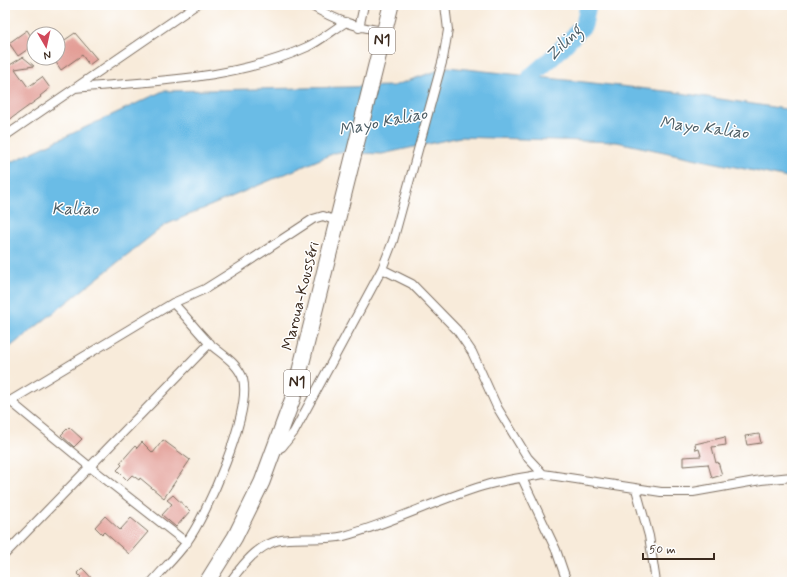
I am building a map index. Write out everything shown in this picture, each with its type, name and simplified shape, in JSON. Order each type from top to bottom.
[{"type":"highway","name":"Maroua-Kousséri","points":[[207,582],[235,537],[262,482],[293,398],[391,5]]},
{"type":"street","points":[[5,136],[196,5]]},
{"type":"street","points":[[310,5],[329,16],[359,28],[385,31]]},
{"type":"street","points":[[359,28],[364,5]]},
{"type":"street","points":[[273,452],[282,447],[294,432],[382,269],[392,241],[443,59],[448,30],[445,5]]},
{"type":"street","points":[[74,88],[212,75],[267,61],[308,47],[346,22]]},
{"type":"street","points":[[186,543],[7,403],[173,303],[205,289],[312,219],[323,216],[337,221]]},
{"type":"street","points":[[382,269],[412,284],[457,330],[472,352],[497,407],[528,458],[543,474]]},
{"type":"street","points":[[152,582],[186,543],[212,501],[243,407],[245,391],[243,378],[235,366],[210,343],[173,303]]},
{"type":"street","points":[[5,554],[210,343]]},
{"type":"street","points":[[230,582],[244,564],[267,544],[275,541],[290,539],[313,540],[343,536],[484,486],[543,474],[661,492],[693,492],[761,480],[792,477]]},
{"type":"street","points":[[522,478],[556,550],[567,582]]},
{"type":"street","points":[[636,489],[649,536],[656,582]]},
{"type":"water","name":"Kaliao","points":[[448,67],[674,92],[792,110],[792,179],[617,142],[460,137],[382,154],[337,152],[165,225],[5,351],[5,165],[163,91],[393,86]]},
{"type":"building","points":[[26,31],[26,50],[18,56],[9,43]]},
{"type":"building","points":[[75,33],[97,59],[89,65],[82,55],[61,70],[58,66],[66,66],[66,39]]},
{"type":"building","points":[[23,57],[26,59],[26,66],[34,66],[15,69],[28,87],[42,77],[50,88],[40,96],[41,97],[5,123],[5,68]]},
{"type":"building","points":[[69,427],[82,439],[74,447],[61,435]]},
{"type":"building","points":[[759,434],[761,443],[747,445],[745,436]]},
{"type":"building","points":[[725,437],[726,445],[712,447],[716,463],[718,462],[722,475],[712,478],[708,464],[683,466],[683,457],[701,456],[699,449],[696,450],[695,444]]},
{"type":"building","points":[[163,440],[190,460],[164,498],[140,478],[139,480],[132,475],[127,480],[117,470],[122,465],[120,463],[135,446],[137,448],[142,442],[153,453]]},
{"type":"building","points":[[173,495],[190,511],[176,527],[162,515],[172,504],[167,500]]},
{"type":"building","points":[[105,516],[120,530],[131,518],[148,532],[129,554],[104,532],[102,534],[95,527]]},
{"type":"building","points":[[82,568],[95,582],[75,582],[81,577],[77,573]]},
{"type":"waterway","name":"Ziling","points":[[531,76],[554,56],[584,25],[588,5]]},
{"type":"water label","name":"Mayo Kaliao","points":[[383,122]]},
{"type":"water label","name":"Mayo Kaliao","points":[[704,128]]}]
